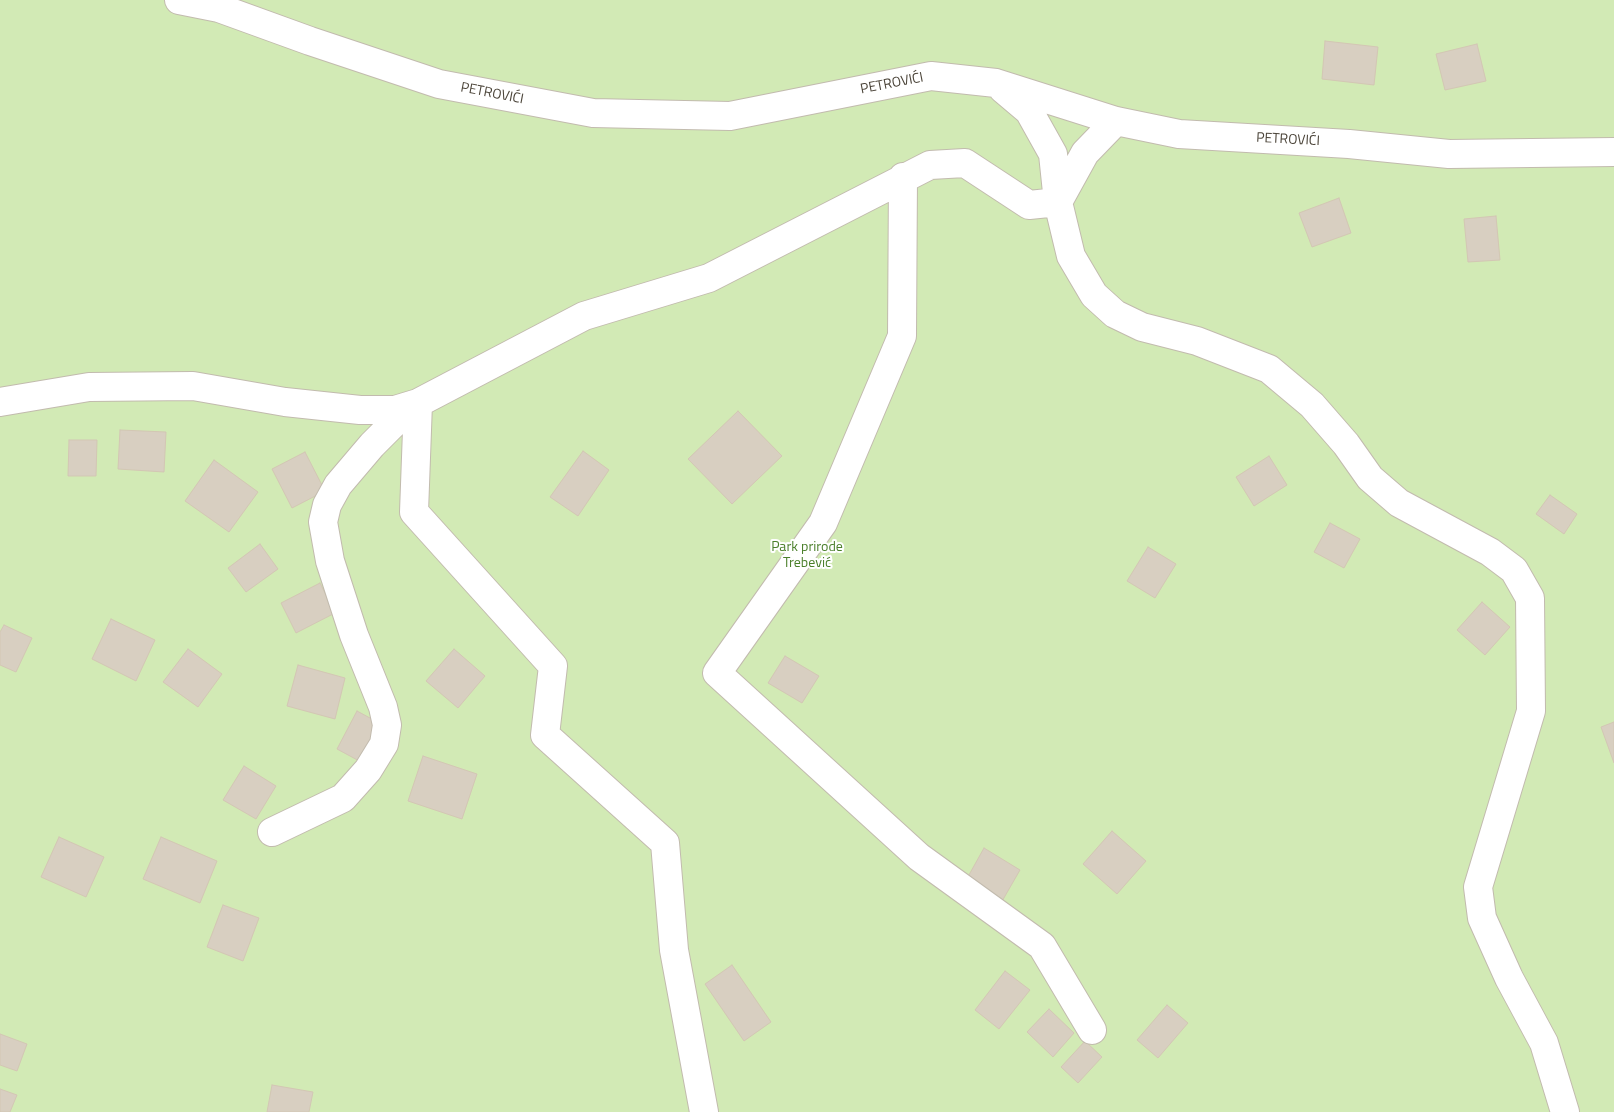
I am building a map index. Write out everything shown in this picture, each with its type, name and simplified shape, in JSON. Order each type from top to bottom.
[{"type":"street","name":"PETROVIĆI","points":[[179,0],[219,8],[439,84],[593,114],[730,116],[931,76],[996,83],[1116,121],[1179,134],[1349,144],[1449,154],[1614,152]]},
{"type":"street","points":[[996,83],[1029,111],[1053,154],[1058,202],[1071,256],[1094,295],[1115,314],[1142,327],[1197,342],[1268,369],[1312,405],[1346,444],[1370,478],[1399,503],[1490,552],[1514,570],[1530,598],[1530,711],[1478,887],[1482,918],[1509,978],[1544,1043],[1565,1112]]},
{"type":"street","points":[[1058,202],[1085,153],[1116,121]]},
{"type":"street","points":[[0,402],[89,387],[193,386],[284,402],[360,410],[395,410],[418,403],[584,316],[709,278],[903,177],[930,165],[965,163],[1029,205],[1058,202]]},
{"type":"street","points":[[903,177],[902,336],[822,523],[717,673],[919,857],[1042,946],[1092,1030]]},
{"type":"street","points":[[272,832],[343,798],[368,770],[384,744],[387,725],[383,707],[354,634],[330,561],[323,522],[327,505],[338,485],[372,445],[418,403]]},
{"type":"street","points":[[418,403],[414,512],[553,666],[545,735],[665,843],[674,950],[704,1112]]},
{"type":"green space","name":"Park prirode Trebević","points":[[0,0],[1614,0],[1614,1112],[0,1112]]},
{"type":"building","points":[[1325,41],[1378,47],[1374,85],[1322,79]]},
{"type":"building","points":[[1477,44],[1486,81],[1445,90],[1436,54]]},
{"type":"building","points":[[1339,198],[1351,233],[1312,247],[1299,213]]},
{"type":"building","points":[[1496,216],[1500,260],[1468,262],[1464,219]]},
{"type":"building","points":[[738,411],[782,456],[732,504],[688,459]]},
{"type":"building","points":[[120,430],[166,432],[164,472],[118,469]]},
{"type":"building","points":[[69,440],[97,440],[96,476],[68,476]]},
{"type":"building","points":[[583,451],[609,470],[578,516],[550,497]]},
{"type":"building","points":[[305,452],[325,491],[292,508],[272,469]]},
{"type":"building","points":[[1269,456],[1287,485],[1254,506],[1236,477]]},
{"type":"building","points":[[214,460],[258,492],[229,532],[185,501]]},
{"type":"building","points":[[1550,495],[1577,514],[1564,534],[1536,514]]},
{"type":"building","points":[[1330,523],[1360,539],[1344,568],[1314,552]]},
{"type":"building","points":[[260,544],[278,569],[246,592],[228,568]]},
{"type":"building","points":[[1148,547],[1176,564],[1155,598],[1127,581]]},
{"type":"building","points":[[320,583],[335,613],[296,633],[281,603]]},
{"type":"building","points":[[1482,602],[1510,627],[1485,655],[1457,630]]},
{"type":"building","points":[[111,619],[155,640],[136,681],[92,659]]},
{"type":"building","points":[[4,625],[32,638],[16,672],[0,665],[0,632]]},
{"type":"building","points":[[188,649],[222,674],[198,707],[163,682]]},
{"type":"building","points":[[454,649],[485,676],[458,708],[426,681]]},
{"type":"building","points":[[785,656],[819,676],[802,703],[768,683]]},
{"type":"building","points":[[298,665],[345,678],[335,719],[287,706]]},
{"type":"building","points":[[357,711],[383,725],[363,763],[337,749]]},
{"type":"building","points":[[1614,722],[1614,763],[1601,727]]},
{"type":"building","points":[[423,756],[477,774],[462,819],[408,801]]},
{"type":"building","points":[[244,766],[276,786],[256,819],[223,800]]},
{"type":"building","points":[[1112,831],[1146,861],[1117,894],[1083,864]]},
{"type":"building","points":[[59,837],[104,857],[86,897],[41,877]]},
{"type":"building","points":[[161,837],[217,861],[200,903],[143,879]]},
{"type":"building","points":[[984,848],[1020,870],[1001,903],[965,882]]},
{"type":"building","points":[[223,905],[259,918],[243,961],[207,947]]},
{"type":"building","points":[[732,965],[771,1022],[744,1041],[705,984]]},
{"type":"building","points":[[1005,971],[1030,990],[999,1029],[975,1010]]},
{"type":"building","points":[[1167,1005],[1188,1023],[1158,1058],[1137,1040]]},
{"type":"building","points":[[1049,1009],[1074,1033],[1053,1057],[1027,1032]]},
{"type":"building","points":[[0,1034],[27,1044],[17,1071],[0,1065]]},
{"type":"building","points":[[1085,1041],[1102,1057],[1078,1083],[1061,1067]]},
{"type":"building","points":[[272,1085],[313,1092],[309,1112],[267,1112]]},
{"type":"building","points":[[0,1089],[17,1095],[10,1112],[0,1112]]}]
